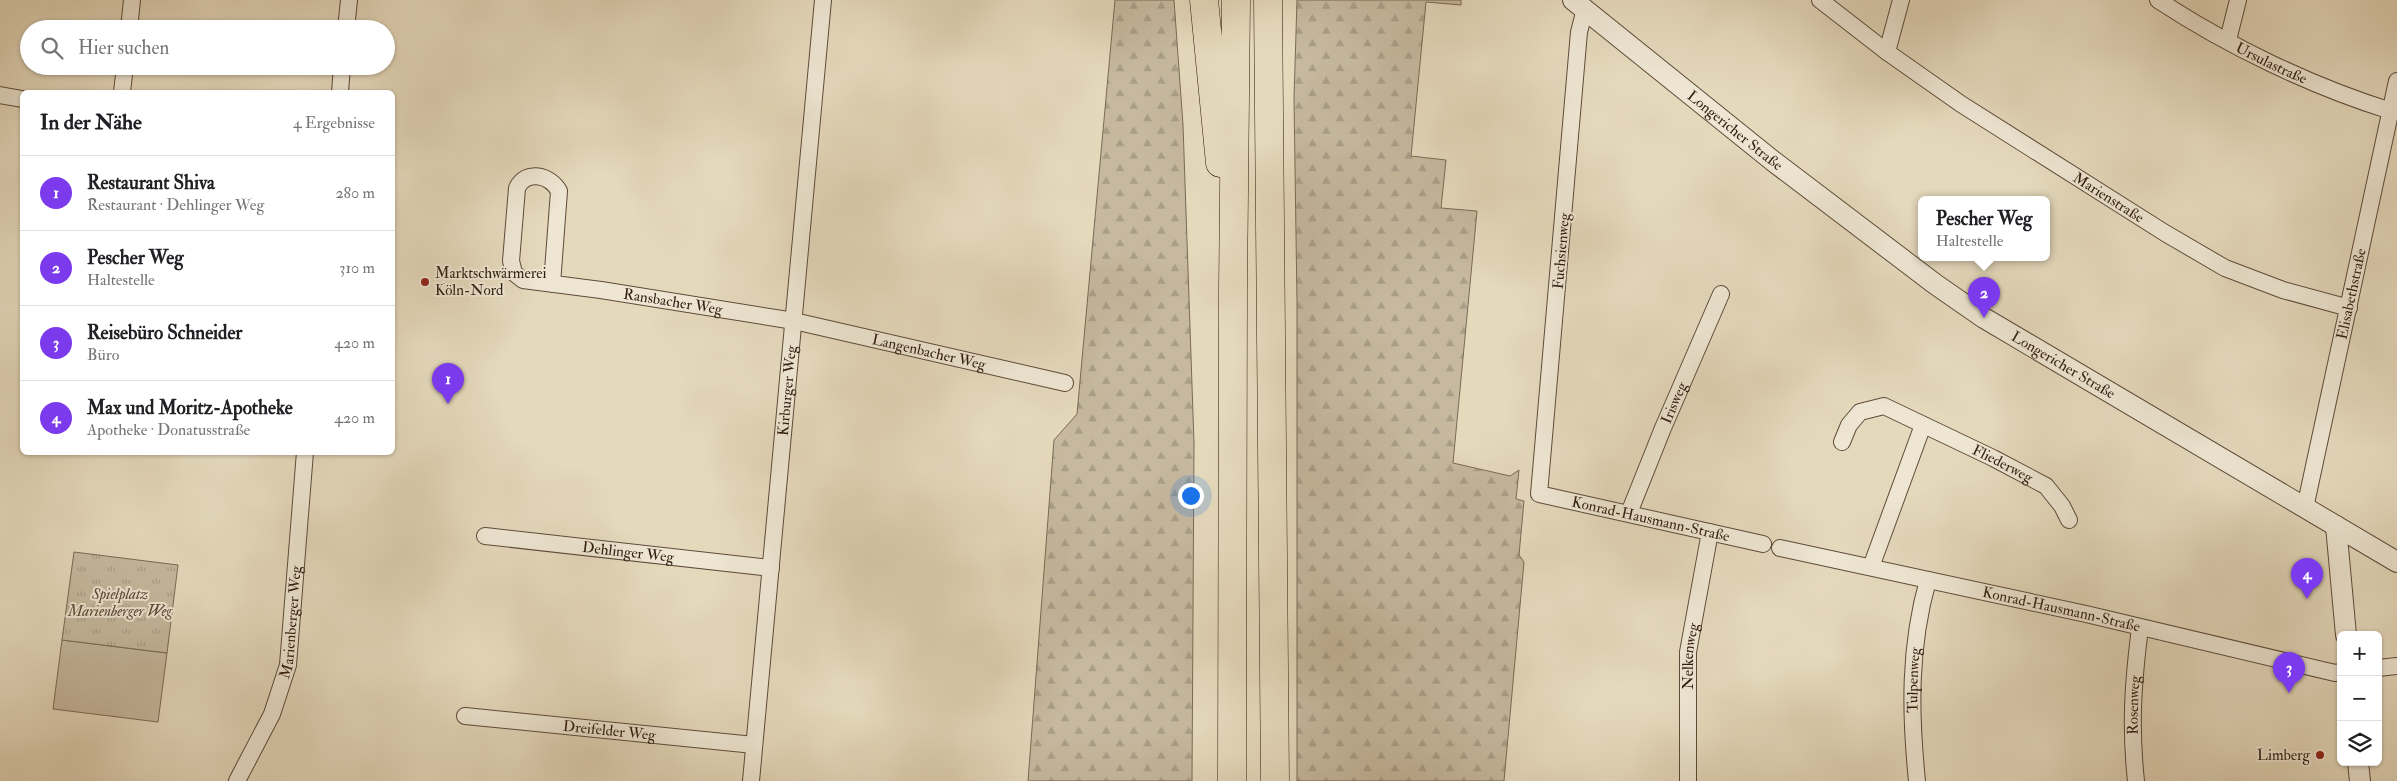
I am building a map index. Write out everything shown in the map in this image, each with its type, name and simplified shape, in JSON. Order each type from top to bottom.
[{"type":"highway","points":[[1204,0],[1233,290]]},
{"type":"highway","points":[[1232,781],[1233,290],[1236,0]]},
{"type":"highway","points":[[1268,0],[1276,781]]},
{"type":"highway","points":[[1270,75],[1283,20],[1284,0]]},
{"type":"street","points":[[130,20],[132,0]]},
{"type":"street","points":[[347,20],[349,0]]},
{"type":"street","name":"Kirburger Weg","points":[[751,781],[823,0]]},
{"type":"street","name":"Marienstraße","points":[[1820,0],[1887,52],[1961,104],[2098,192],[2225,268],[2283,290],[2349,308]]},
{"type":"street","points":[[1887,52],[1901,0]]},
{"type":"street","name":"Ursulastraße","points":[[2158,0],[2228,40],[2296,75],[2356,100],[2391,111]]},
{"type":"street","points":[[2228,40],[2238,0]]},
{"type":"street","name":"Fuchsienweg","points":[[1539,494],[1579,32],[1579,4]]},
{"type":"street","name":"Longericher Straße","points":[[1579,4],[1773,161],[1976,313],[2072,372],[2397,562]]},
{"type":"street","points":[[122,90],[124,75]]},
{"type":"street","points":[[340,90],[341,75]]},
{"type":"street","name":"Elisabethstraße","points":[[2305,508],[2397,81]]},
{"type":"street","points":[[0,96],[20,99]]},
{"type":"street","name":"Ransbacher Weg","points":[[552,284],[559,192],[551,181],[544,177],[534,176],[524,179],[517,188],[512,268],[518,277],[523,280],[794,321]]},
{"type":"street","name":"Irisweg","points":[[1629,513],[1666,420],[1721,294]]},
{"type":"street","name":"Langenbacher Weg","points":[[794,321],[1065,384]]},
{"type":"street","name":"Fliederweg","points":[[1842,442],[1849,425],[1860,412],[1884,406],[1993,458],[2046,486],[2062,506],[2069,520]]},
{"type":"street","points":[[1871,567],[1924,425]]},
{"type":"street","name":"Marienberger Weg","points":[[237,781],[272,714],[288,665],[306,455]]},
{"type":"street","name":"Konrad-Hausmann-Straße","points":[[1539,494],[1763,544]]},
{"type":"street","points":[[2336,526],[2346,631]]},
{"type":"street","name":"Nelkenweg","points":[[1688,781],[1688,652],[1710,532]]},
{"type":"street","name":"Dehlinger Weg","points":[[485,536],[771,568]]},
{"type":"street","name":"Konrad-Hausmann-Straße","points":[[1780,548],[1871,567],[2316,669],[2337,672]]},
{"type":"street","name":"Tulpenweg","points":[[1917,781],[1912,722],[1913,673],[1918,615],[1928,580]]},
{"type":"street","name":"Rosenweg","points":[[2136,781],[2132,744],[2132,685],[2140,628]]},
{"type":"street","points":[[2382,668],[2397,666]]},
{"type":"street","name":"Dreifelder Weg","points":[[465,716],[754,745]]},
{"type":"street","points":[[2358,766],[2360,781]]},
{"type":"green space","points":[[1115,0],[1174,0],[1183,125],[1194,443],[1192,781],[1028,781],[1054,440],[1077,414]]},
{"type":"green space","points":[[1297,0],[1461,0],[1461,5],[1426,2],[1411,156],[1446,160],[1441,208],[1477,211],[1453,463],[1510,476],[1519,470],[1516,499],[1524,501],[1519,555],[1524,562],[1504,781],[1297,781],[1297,302],[1294,98]]},
{"type":"green space","name":"Spielplatz Marienberger Weg","points":[[74,552],[178,565],[167,653],[62,640]]},
{"type":"green space","points":[[62,640],[167,653],[158,722],[53,709]]},
{"type":"place","name":"Marktschwärmerei Köln-Nord","points":[[425,282]]},
{"type":"place","name":"Pescher Weg","points":[[1984,318]]},
{"type":"place","name":"Restaurant Shiva","points":[[448,404]]},
{"type":"place","name":"Max und Moritz-Apotheke","points":[[2307,599]]},
{"type":"place","name":"Reisebüro Schneider","points":[[2289,693]]},
{"type":"place","name":"Limberg","points":[[2320,755]]}]
